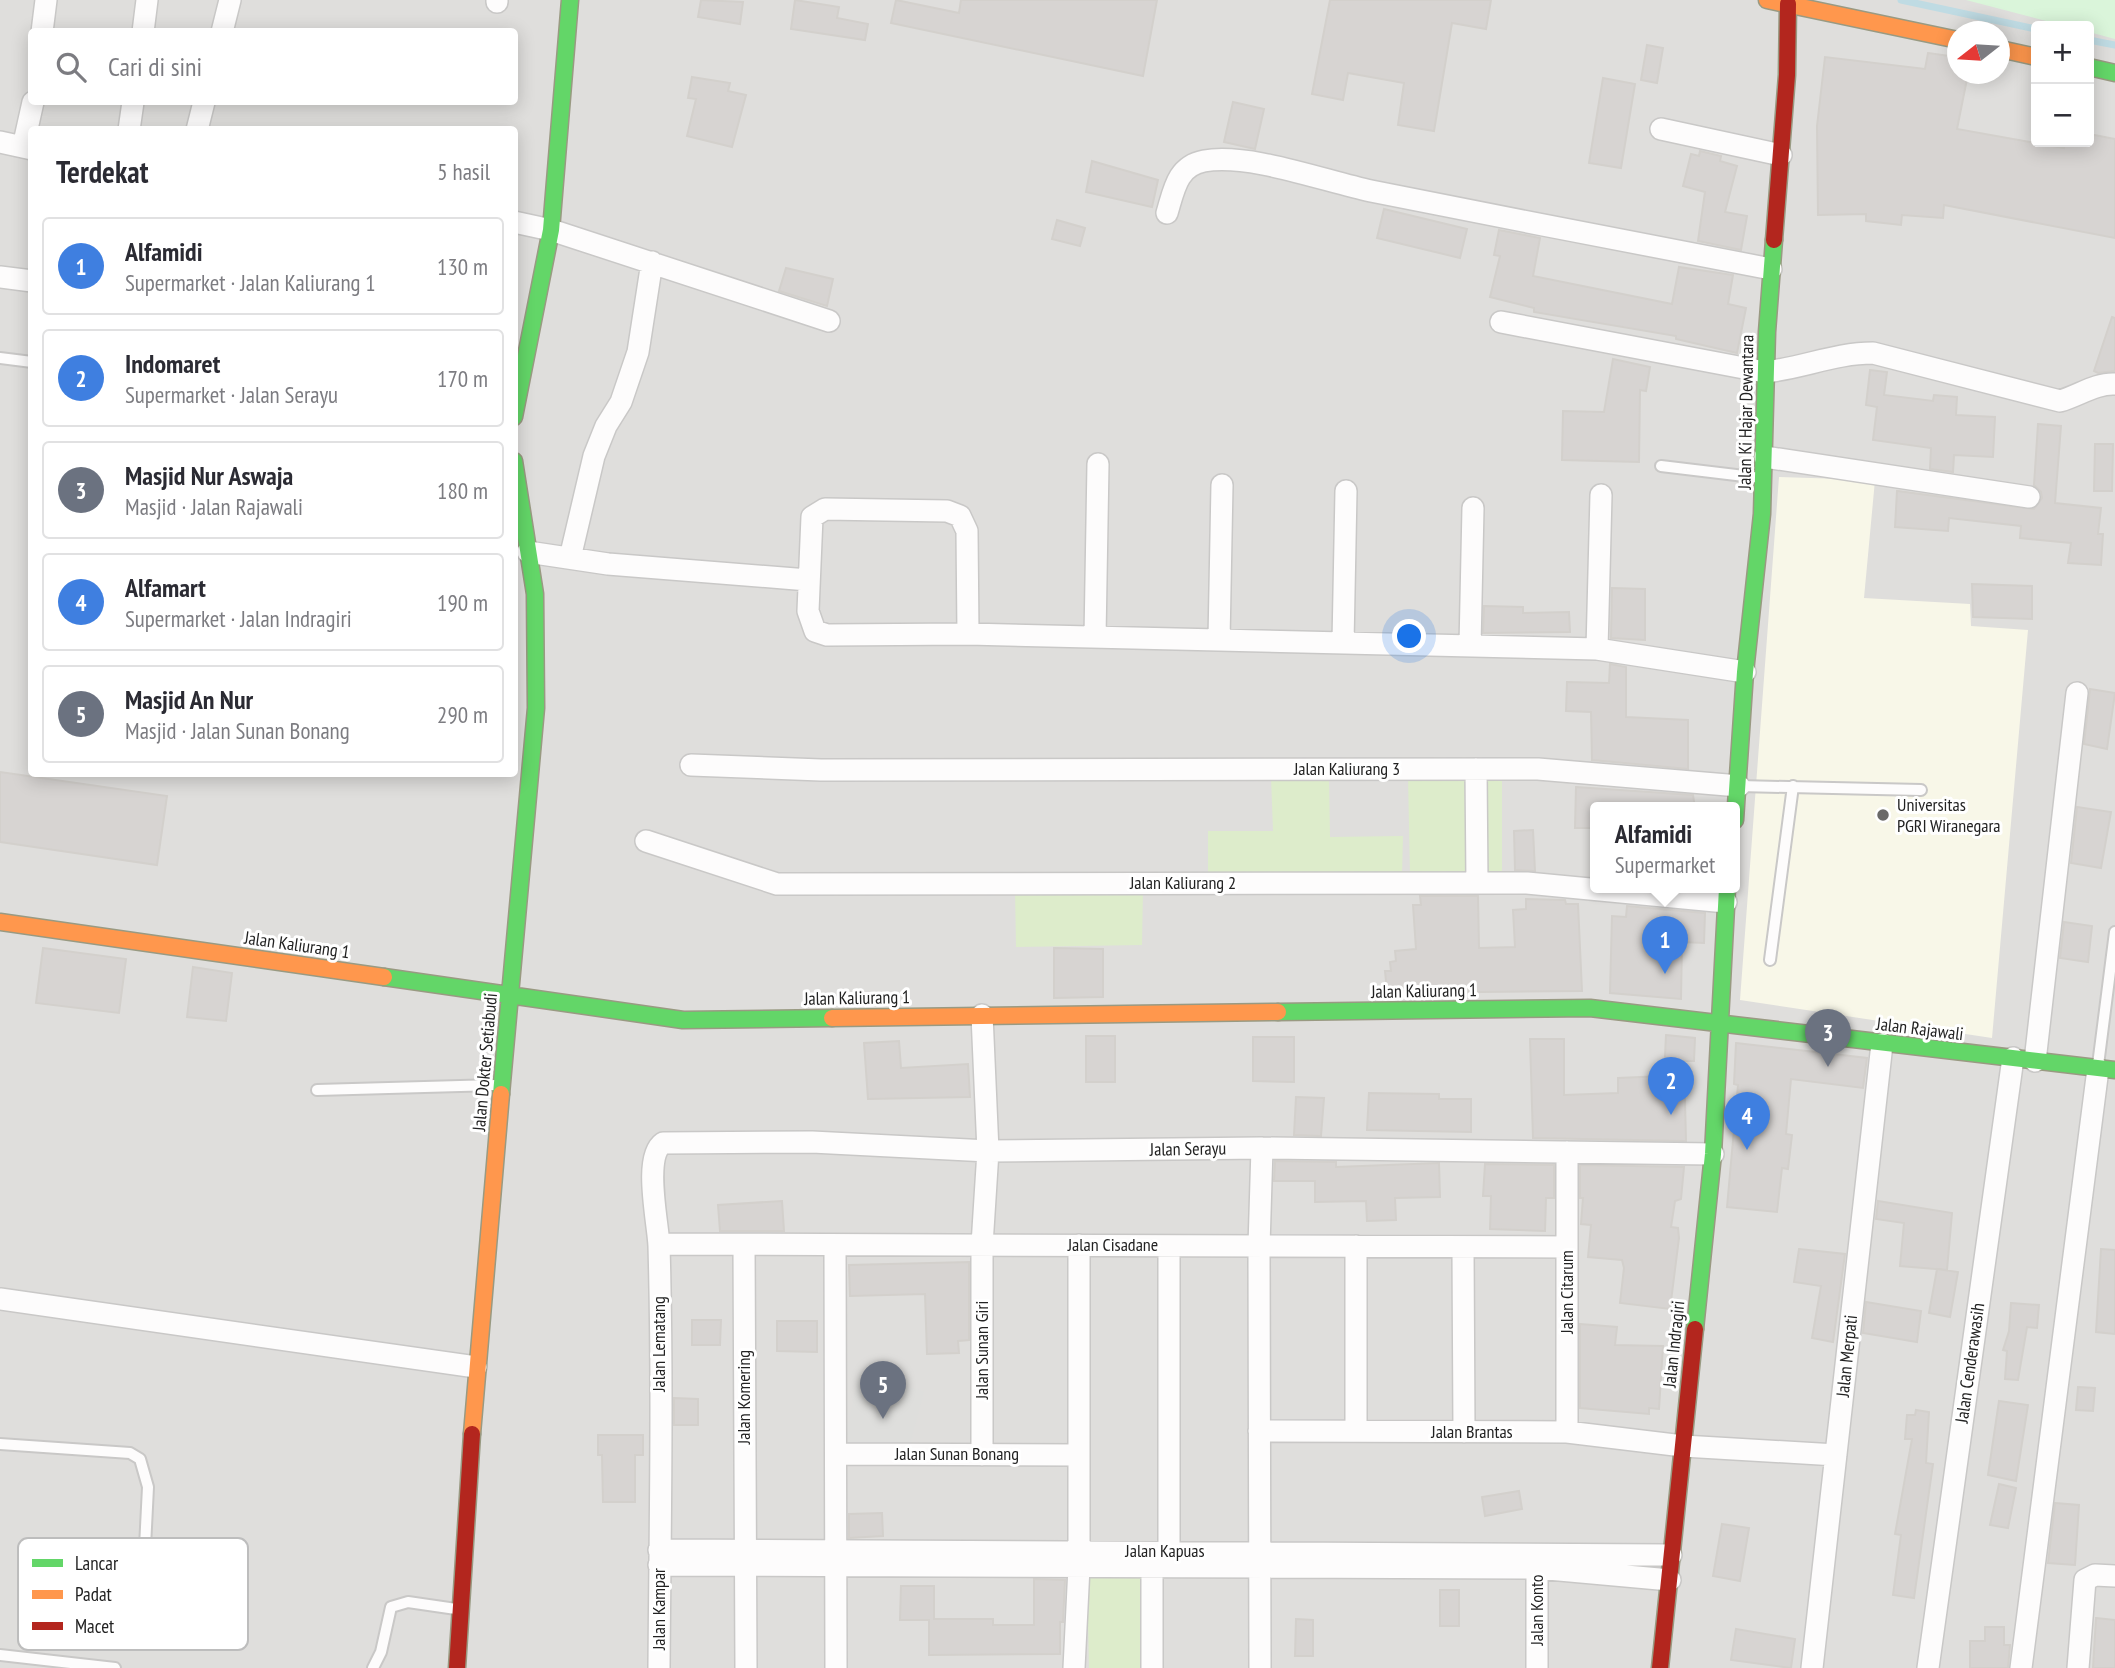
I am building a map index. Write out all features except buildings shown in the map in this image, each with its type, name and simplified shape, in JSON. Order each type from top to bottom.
[{"type":"main road","points":[[518,397],[551,230],[570,0]]},
{"type":"main road","points":[[1767,0],[1839,7],[1947,37]]},
{"type":"main road","name":"Jalan Ki Hajar Dewantara","points":[[1737,802],[1745,672],[1764,468],[1771,269],[1788,4]]},
{"type":"main road","points":[[2010,51],[2031,56]]},
{"type":"main road","points":[[2094,68],[2115,73]]},
{"type":"main road","name":"Jalan Dokter Setiabudi","points":[[457,1668],[477,1367],[534,736],[538,638],[518,487]]},
{"type":"main road","points":[[1721,1024],[1726,895]]},
{"type":"main road","name":"Jalan Kaliurang 1","points":[[0,922],[683,1020],[1590,1009],[1721,1024]]},
{"type":"main road","name":"Jalan Rajawali","points":[[1721,1024],[2106,1070]]},
{"type":"main road","name":"Jalan Indragiri","points":[[1660,1668],[1713,1154],[1721,1024]]},
{"type":"street","points":[[42,28],[46,0]]},
{"type":"street","points":[[144,28],[147,0]]},
{"type":"street","points":[[223,28],[230,0]]},
{"type":"street","points":[[29,126],[32,105]]},
{"type":"street","points":[[130,126],[133,105]]},
{"type":"street","points":[[198,126],[203,105]]},
{"type":"street","points":[[1661,129],[1780,155]]},
{"type":"street","points":[[0,142],[27,142]]},
{"type":"street","points":[[1167,213],[1177,177],[1187,168],[1206,160],[1238,161],[1368,190],[1771,269]]},
{"type":"street","points":[[518,223],[551,230],[652,262],[711,285],[829,321]]},
{"type":"street","points":[[570,558],[594,456],[606,426],[621,402],[638,352],[652,262]]},
{"type":"street","points":[[0,276],[28,280]]},
{"type":"street","points":[[1501,322],[1766,379],[1850,353],[1873,354],[2060,401],[2084,394],[2102,383],[2115,384]]},
{"type":"street","points":[[1095,637],[1098,464]]},
{"type":"street","points":[[1764,468],[2029,497]]},
{"type":"street","points":[[1219,640],[1222,485]]},
{"type":"street","points":[[1343,643],[1346,491]]},
{"type":"street","points":[[1597,649],[1601,495]]},
{"type":"street","points":[[1470,646],[1473,509]]},
{"type":"street","points":[[968,634],[967,531],[960,516],[947,511],[818,512],[810,526],[809,622],[815,631],[827,635],[968,634],[1597,649],[1745,672]]},
{"type":"street","points":[[528,552],[669,570],[808,580]]},
{"type":"street","points":[[2035,1061],[2077,693]]},
{"type":"street","points":[[518,726],[534,736]]},
{"type":"street","name":"Jalan Kaliurang 3","points":[[691,765],[821,770],[1538,769],[1739,786]]},
{"type":"street","points":[[1476,769],[1477,883]]},
{"type":"street","name":"Jalan Kaliurang 2","points":[[646,841],[777,884],[1527,883],[1590,887]]},
{"type":"street","name":"Jalan Kaliurang 2","points":[[1693,893],[1726,895]]},
{"type":"street","name":"Jalan Sunan Giri","points":[[982,1015],[988,1151],[982,1245],[982,1455]]},
{"type":"street","name":"Jalan Merpati","points":[[1812,1668],[1882,1044]]},
{"type":"street","name":"Jalan Cenderawasih","points":[[1928,1668],[2012,1058]]},
{"type":"street","points":[[2021,1668],[2106,1070]]},
{"type":"street","name":"Jalan Serayu","points":[[663,1143],[812,1142],[988,1151],[1262,1147],[1713,1154]]},
{"type":"street","name":"Jalan Lematang","points":[[659,1558],[659,1244],[653,1164],[655,1150],[663,1143]]},
{"type":"street","points":[[1259,1668],[1259,1246],[1262,1147]]},
{"type":"street","name":"Jalan Citarum","points":[[1567,1152],[1567,1432]]},
{"type":"street","name":"Jalan Cisadane","points":[[659,1244],[1567,1247]]},
{"type":"street","name":"Jalan Komering","points":[[744,1245],[746,1668]]},
{"type":"street","points":[[835,1245],[836,1668]]},
{"type":"street","points":[[1074,1668],[1079,1559],[1079,1245]]},
{"type":"street","points":[[1169,1246],[1169,1551]]},
{"type":"street","points":[[1356,1246],[1356,1431]]},
{"type":"street","points":[[1463,1247],[1464,1432]]},
{"type":"street","points":[[0,1298],[477,1367]]},
{"type":"street","name":"Jalan Brantas","points":[[1259,1431],[1567,1432],[1684,1446],[1836,1455]]},
{"type":"street","name":"Jalan Sunan Bonang","points":[[835,1454],[1079,1455]]},
{"type":"street","name":"Jalan Kapuas","points":[[659,1558],[1079,1559],[1169,1551],[1260,1559]]},
{"type":"street","name":"Jalan Kapuas","points":[[1079,1559],[1152,1567],[1260,1559],[1537,1560],[1671,1555]]},
{"type":"street","name":"Jalan Kampar","points":[[659,1558],[659,1668]]},
{"type":"street","name":"Jalan Kapuas","points":[[1537,1560],[1670,1580]]},
{"type":"street","name":"Jalan Konto","points":[[1537,1560],[1537,1668]]},
{"type":"street","points":[[1152,1567],[1152,1668]]},
{"type":"street","points":[[2078,1668],[2085,1580],[2095,1575],[2115,1576]]},
{"type":"lane","points":[[0,358],[28,362]]},
{"type":"lane","points":[[1661,466],[1764,468]]},
{"type":"lane","points":[[1739,786],[1922,790]]},
{"type":"lane","points":[[1770,960],[1793,786]]},
{"type":"lane","points":[[2106,1070],[2115,932]]},
{"type":"lane","points":[[317,1090],[502,1084]]},
{"type":"lane","points":[[0,1444],[130,1453],[139,1459],[148,1487],[145,1538]]},
{"type":"lane","points":[[373,1668],[381,1653],[390,1607],[408,1602],[462,1609]]},
{"type":"lane","points":[[0,1655],[115,1668]]},
{"type":"shaded area","points":[[0,0],[2115,0],[2115,1668],[0,1668]]},
{"type":"shaded area","name":"Universitas PGRI Wiranegara","points":[[1779,477],[1875,480],[1864,598],[1970,604],[1971,626],[2028,630],[1992,1038],[1740,1000]]},
{"type":"shaded area","points":[[859,1376],[924,1391],[909,1448],[842,1449]]},
{"type":"green space","points":[[1966,0],[2115,0],[2115,39],[2094,33],[2094,21],[2046,21]]},
{"type":"green space","points":[[1502,775],[1502,876],[1410,875],[1408,776]]},
{"type":"green space","points":[[1271,777],[1329,777],[1330,837],[1403,836],[1402,875],[1208,873],[1208,831],[1273,831]]},
{"type":"green space","points":[[1143,889],[1142,945],[1016,947],[1015,890]]},
{"type":"green space","points":[[1142,1575],[1144,1668],[1089,1668],[1087,1576]]},
{"type":"waterway","points":[[1901,0],[2031,28]]},
{"type":"waterway","points":[[2094,41],[2115,45]]},
{"type":"traffic: fast","points":[[518,397],[551,230],[570,0]]},
{"type":"traffic: fast","points":[[2094,68],[2115,73]]},
{"type":"traffic: fast","points":[[1736,802],[1745,672],[1762,514],[1767,332],[1774,240]]},
{"type":"traffic: fast","points":[[501,1094],[536,708],[535,594],[518,486]]},
{"type":"traffic: fast","points":[[1695,1329],[1713,1154],[1727,893]]},
{"type":"traffic: fast","points":[[384,977],[683,1020],[832,1018]]},
{"type":"traffic: fast","points":[[1278,1012],[1590,1008],[2115,1070]]},
{"type":"traffic: slow","points":[[1767,0],[1947,38]]},
{"type":"traffic: slow","points":[[2010,51],[2031,56]]},
{"type":"traffic: slow","points":[[0,922],[384,977]]},
{"type":"traffic: slow","points":[[832,1018],[1278,1012]]},
{"type":"traffic: slow","points":[[472,1434],[501,1094]]},
{"type":"traffic: jam","points":[[1774,240],[1787,75],[1788,4]]},
{"type":"traffic: jam","points":[[1660,1668],[1695,1329]]},
{"type":"traffic: jam","points":[[457,1668],[472,1434]]},
{"type":"place","name":"Universitas PGRI Wiranegara","points":[[1883,815]]},
{"type":"place","name":"Alfamidi","points":[[1665,974]]},
{"type":"place","name":"Masjid Nur Aswaja","points":[[1828,1067]]},
{"type":"place","name":"Indomaret","points":[[1671,1115]]},
{"type":"place","name":"Alfamart","points":[[1747,1150]]},
{"type":"place","name":"Masjid An Nur","points":[[883,1419]]}]
